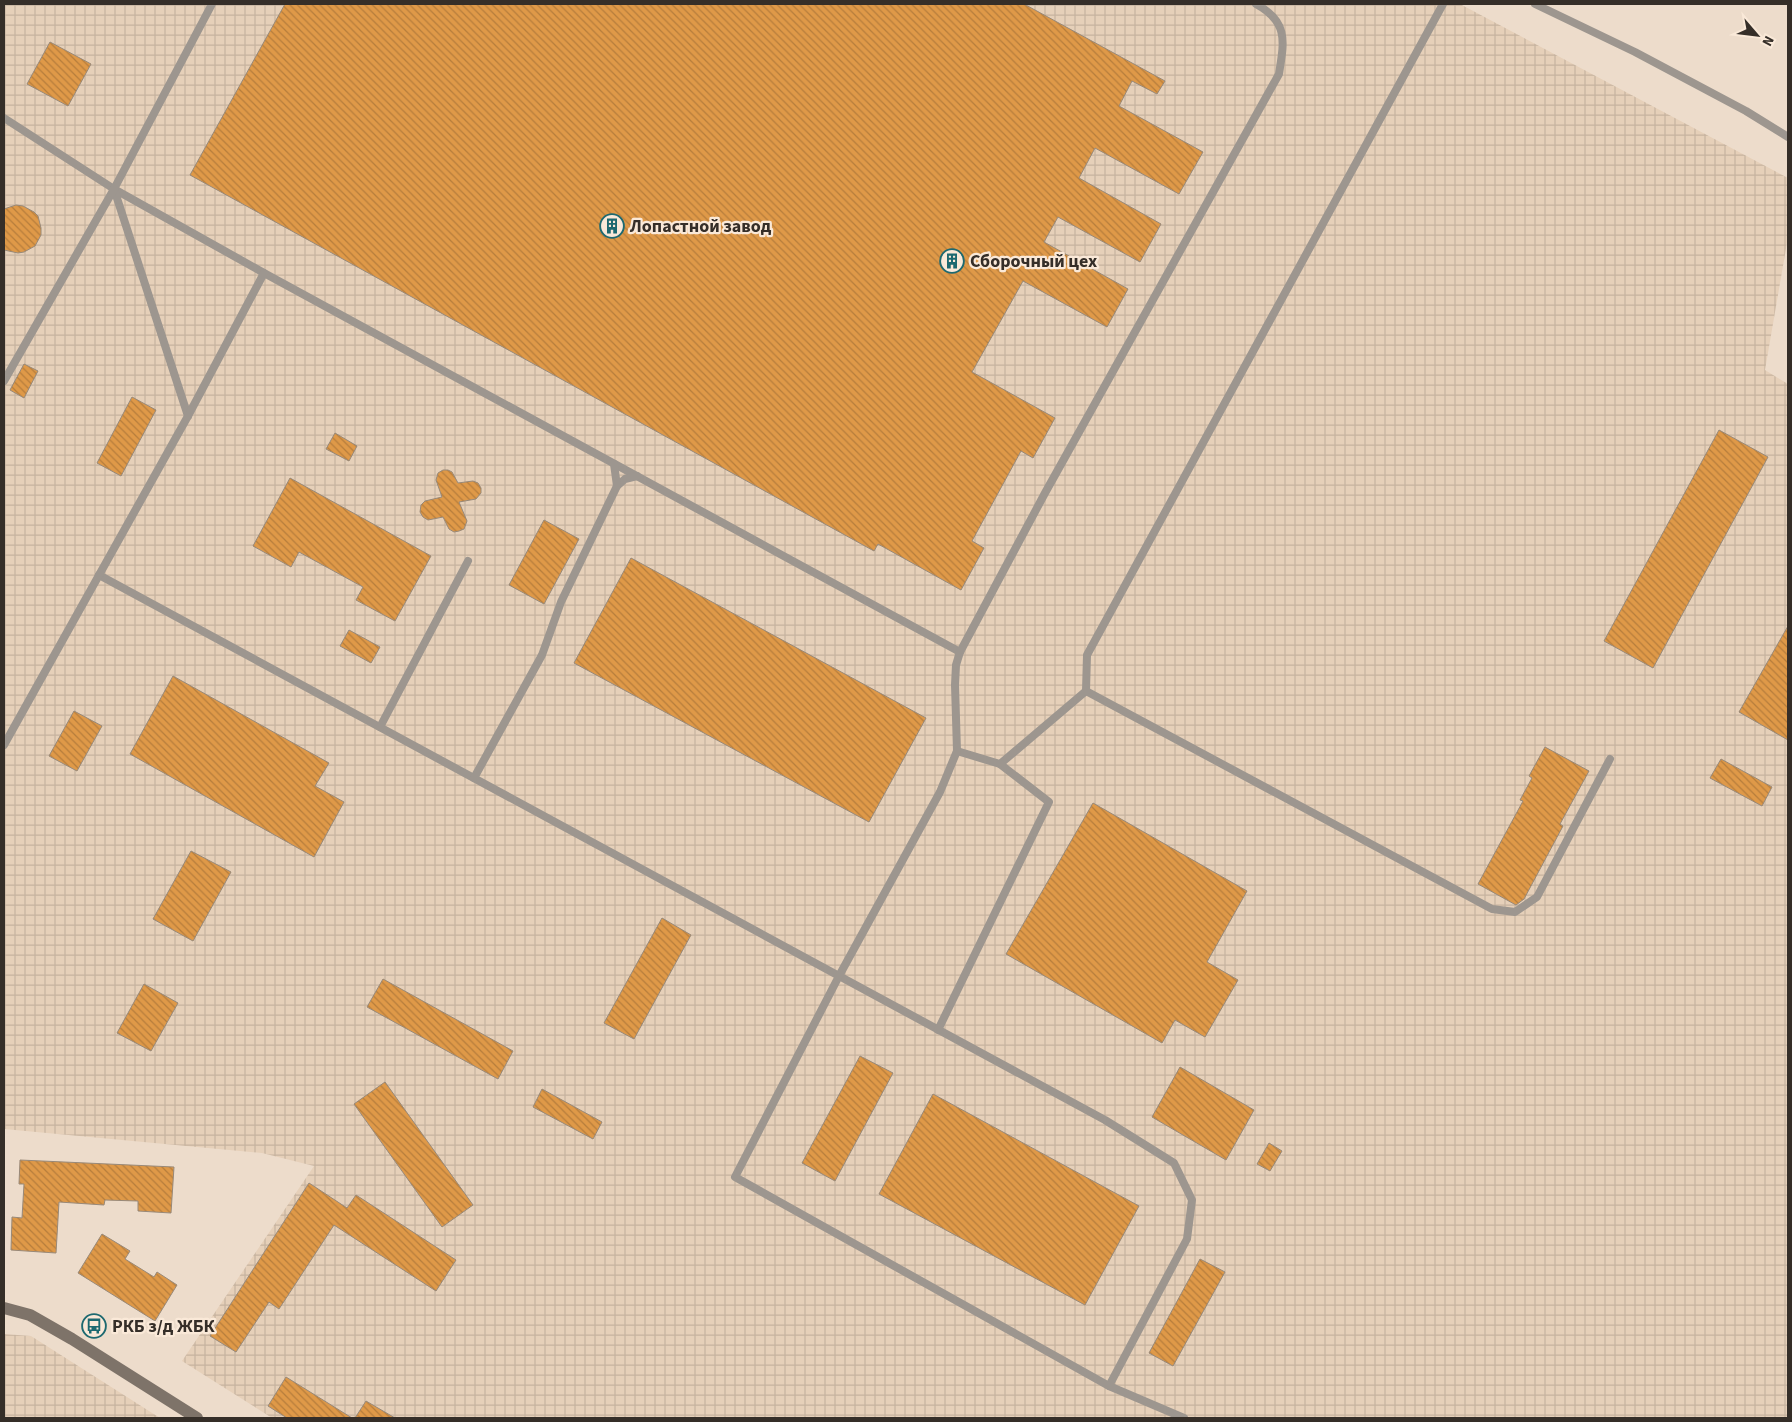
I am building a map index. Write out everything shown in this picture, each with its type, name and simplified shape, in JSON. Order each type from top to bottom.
[{"type":"main road","points":[[4,1308],[30,1315],[56,1329],[197,1418]]},
{"type":"lane","points":[[4,381],[114,189],[212,4]]},
{"type":"lane","points":[[1184,1418],[1109,1386],[736,1177],[840,976],[940,792],[957,751],[955,685],[956,665],[960,652],[1054,476],[1279,74],[1284,37],[1275,20],[1256,4]]},
{"type":"lane","points":[[1000,764],[1086,691],[1087,655],[1443,4]]},
{"type":"lane","points":[[1535,4],[1635,52],[1746,111],[1788,137]]},
{"type":"lane","points":[[4,118],[114,189],[264,273],[960,652]]},
{"type":"lane","points":[[114,189],[188,416]]},
{"type":"lane","points":[[4,746],[188,416],[264,273]]},
{"type":"lane","points":[[614,464],[617,486]]},
{"type":"lane","points":[[474,778],[542,655],[561,602],[617,486],[624,479],[637,476]]},
{"type":"lane","points":[[380,727],[468,561]]},
{"type":"lane","points":[[100,575],[1105,1120],[1174,1163],[1192,1200],[1187,1239],[1109,1386]]},
{"type":"lane","points":[[1086,691],[1492,909],[1507,911],[1515,912],[1537,896],[1610,759]]},
{"type":"lane","points":[[938,1030],[1049,802],[1000,764],[957,751]]},
{"type":"shaded area","points":[[4,4],[1460,4],[1788,178],[1788,237],[1765,370],[1788,384],[1788,1418],[272,1418],[182,1361],[314,1166],[262,1153],[4,1129]]},
{"type":"shaded area","points":[[4,1334],[31,1336],[160,1418],[4,1418]]},
{"type":"building","name":"Лопастной завод","points":[[285,4],[1024,4],[1165,81],[1157,94],[1132,81],[1119,106],[1203,152],[1179,194],[1095,148],[1079,178],[1161,224],[1140,262],[1058,217],[1044,242],[1128,289],[1107,327],[1023,281],[972,372],[1055,418],[1033,458],[1021,451],[972,541],[984,548],[961,590],[878,544],[874,551],[190,175]]},
{"type":"building","points":[[50,42],[91,64],[68,106],[27,84]]},
{"type":"building","points":[[16,205],[23,206],[34,212],[38,216],[41,228],[41,235],[35,246],[18,253],[4,250],[4,209]]},
{"type":"building","points":[[24,364],[38,371],[24,398],[10,390]]},
{"type":"building","points":[[132,397],[156,410],[121,476],[97,463]]},
{"type":"building","points":[[1719,430],[1768,457],[1653,668],[1604,641]]},
{"type":"building","points":[[335,433],[357,446],[349,461],[326,449]]},
{"type":"building","points":[[443,470],[452,472],[458,483],[473,481],[478,483],[481,488],[481,493],[476,499],[459,502],[467,521],[464,529],[459,531],[454,532],[449,529],[443,517],[428,520],[420,512],[421,505],[425,501],[442,497],[436,480],[438,473]]},
{"type":"building","points":[[290,478],[431,556],[395,621],[356,600],[363,587],[299,552],[291,567],[253,546]]},
{"type":"building","points":[[544,520],[579,539],[544,604],[509,585]]},
{"type":"building","points":[[631,558],[926,718],[869,822],[574,663]]},
{"type":"building","points":[[1788,626],[1788,740],[1739,712]]},
{"type":"building","points":[[349,630],[380,647],[371,663],[340,646]]},
{"type":"building","points":[[173,676],[329,763],[315,786],[344,802],[314,857],[130,754]]},
{"type":"building","points":[[74,711],[102,726],[77,771],[49,756]]},
{"type":"building","points":[[1545,747],[1589,771],[1560,824],[1563,826],[1524,899],[1516,905],[1478,884],[1523,801],[1520,800],[1532,778],[1529,776]]},
{"type":"building","points":[[1721,759],[1772,787],[1762,806],[1710,778]]},
{"type":"building","points":[[1093,803],[1247,891],[1207,962],[1238,980],[1205,1037],[1175,1020],[1162,1043],[1006,954]]},
{"type":"building","points":[[191,851],[231,872],[193,941],[153,919]]},
{"type":"building","points":[[662,918],[691,935],[634,1039],[604,1023]]},
{"type":"building","points":[[383,979],[513,1051],[498,1079],[367,1007]]},
{"type":"building","points":[[144,984],[178,1003],[151,1051],[117,1033]]},
{"type":"building","points":[[860,1056],[893,1073],[835,1181],[802,1163]]},
{"type":"building","points":[[1180,1067],[1254,1110],[1226,1160],[1152,1117]]},
{"type":"building","points":[[385,1082],[473,1205],[442,1227],[354,1104]]},
{"type":"building","points":[[542,1089],[602,1122],[593,1139],[533,1107]]},
{"type":"building","points":[[933,1094],[1139,1206],[1085,1305],[879,1194]]},
{"type":"building","points":[[1269,1143],[1282,1151],[1270,1171],[1257,1164]]},
{"type":"building","points":[[20,1160],[174,1167],[171,1213],[138,1211],[138,1201],[105,1200],[104,1205],[59,1202],[56,1253],[11,1250],[12,1217],[22,1218],[24,1184],[19,1184]]},
{"type":"building","points":[[309,1183],[347,1208],[356,1195],[456,1260],[436,1291],[334,1225],[279,1309],[269,1302],[236,1352],[210,1336]]},
{"type":"building","points":[[102,1234],[130,1251],[125,1259],[154,1277],[157,1272],[177,1285],[155,1321],[78,1273]]},
{"type":"building","points":[[1200,1259],[1225,1272],[1173,1366],[1149,1353]]},
{"type":"building","points":[[286,1377],[352,1418],[287,1418],[268,1406]]},
{"type":"building","points":[[366,1401],[395,1418],[355,1418]]},
{"type":"place","name":"Лопастной завод","points":[[612,226]]},
{"type":"place","name":"Сборочный цех","points":[[952,261]]},
{"type":"place","name":"РКБ з/д ЖБК","points":[[94,1326]]}]
